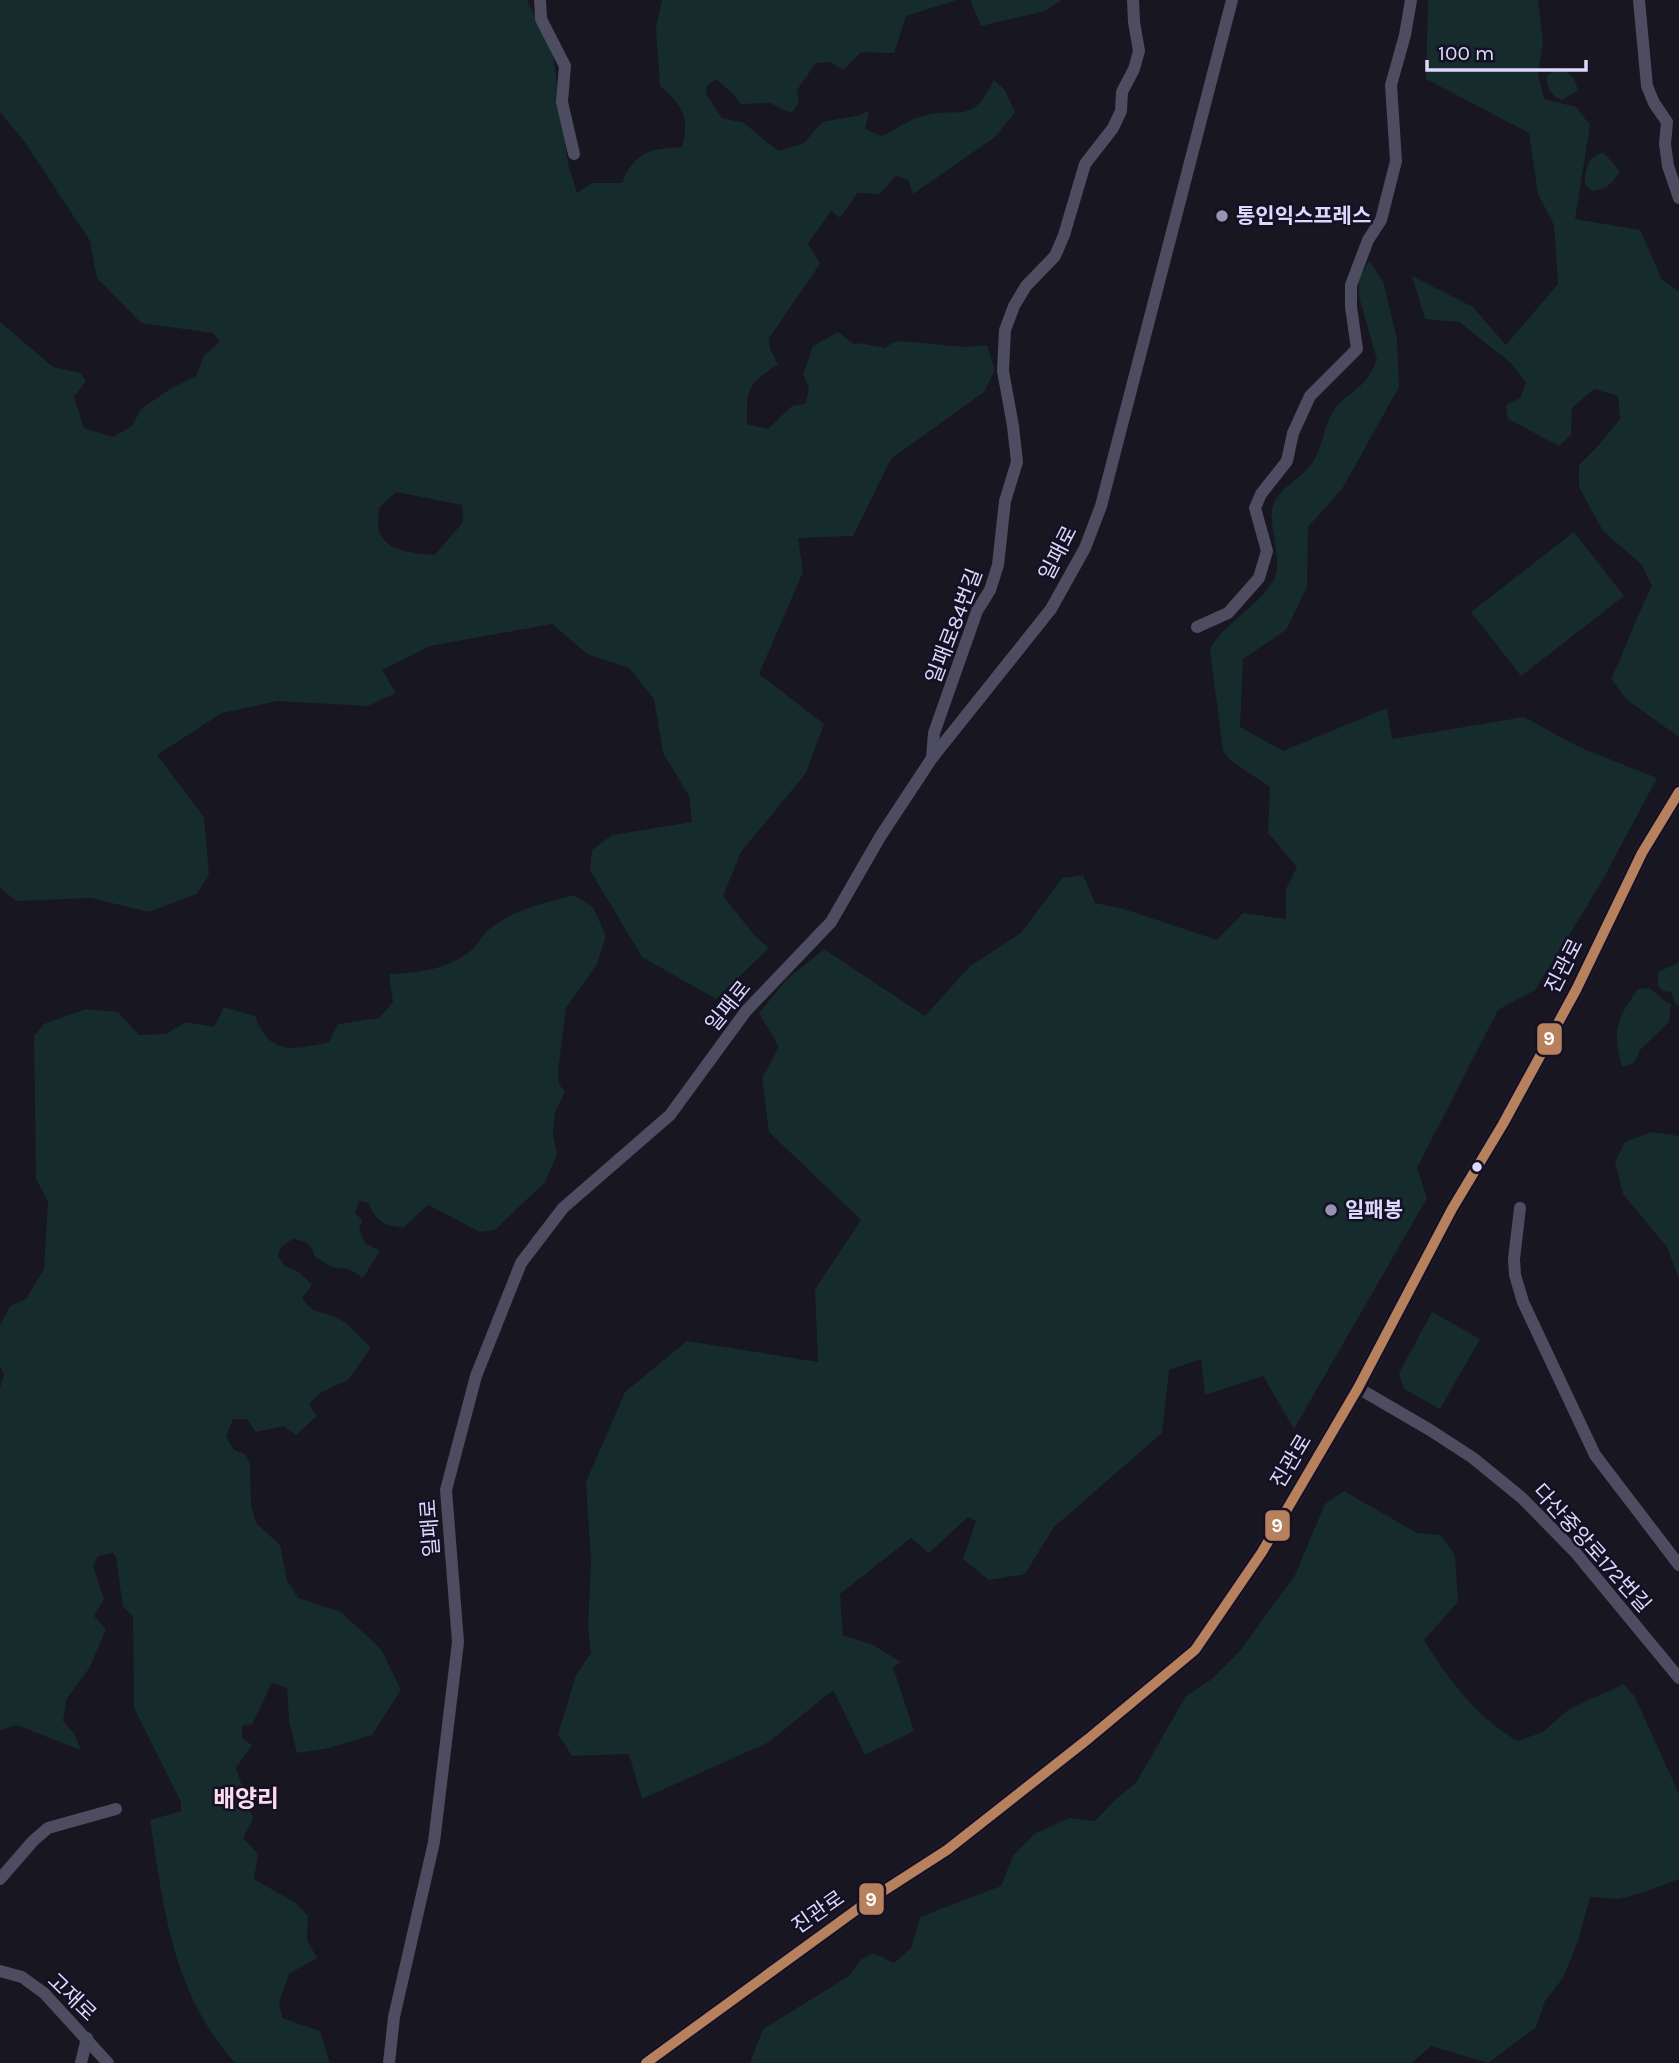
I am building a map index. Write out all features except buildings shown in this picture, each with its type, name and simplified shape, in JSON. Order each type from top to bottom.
[{"type":"main road","name":"진관로","points":[[646,2063],[874,1896],[947,1850],[1088,1739],[1195,1650],[1262,1552],[1358,1388],[1452,1209],[1503,1124],[1576,990],[1642,853],[1679,792]]},
{"type":"street","points":[[540,0],[541,19],[565,66],[562,102],[574,154]]},
{"type":"street","name":"일패로84번길","points":[[932,758],[934,733],[977,611],[990,590],[998,565],[1005,500],[1017,462],[1003,371],[1005,330],[1014,306],[1026,286],[1055,256],[1085,164],[1113,128],[1121,111],[1122,92],[1134,69],[1139,51],[1133,22],[1133,0]]},
{"type":"street","name":"일패로","points":[[389,2063],[394,2017],[434,1842],[458,1642],[446,1490],[476,1376],[521,1263],[563,1208],[670,1115],[746,1011],[831,922],[880,837],[932,758],[1051,610],[1085,548],[1101,506],[1232,0]]},
{"type":"street","points":[[1198,627],[1228,612],[1259,578],[1267,551],[1255,508],[1261,494],[1287,461],[1293,433],[1310,396],[1357,349],[1351,285],[1368,240],[1381,220],[1396,161],[1391,85],[1405,36],[1411,0]]},
{"type":"street","points":[[1639,0],[1647,86],[1654,103],[1667,121],[1665,144],[1668,166],[1679,198]]},
{"type":"street","points":[[1520,1208],[1514,1259],[1523,1302],[1595,1455],[1679,1565]]},
{"type":"street","name":"다산중앙로172번길","points":[[1358,1388],[1473,1458],[1522,1498],[1575,1552],[1679,1678]]},
{"type":"street","points":[[0,1879],[48,1828],[116,1809]]},
{"type":"street","name":"고재로","points":[[0,1971],[22,1977],[44,1993],[108,2063]]},
{"type":"street","points":[[81,2063],[87,2038]]},
{"type":"green space","points":[[0,0],[527,0],[553,54],[568,164],[577,193],[592,183],[622,183],[638,158],[652,151],[682,147],[685,128],[683,113],[660,86],[656,27],[662,0],[957,0],[906,16],[894,53],[861,52],[844,70],[829,62],[816,63],[797,90],[799,103],[791,113],[770,103],[741,104],[716,79],[707,86],[706,94],[722,118],[744,123],[778,151],[804,143],[822,122],[869,111],[865,129],[882,136],[922,116],[971,110],[986,95],[994,80],[1005,90],[1015,112],[995,137],[913,194],[908,180],[896,176],[880,194],[857,193],[840,218],[831,211],[808,244],[820,264],[769,338],[770,349],[778,364],[760,377],[751,388],[747,402],[747,424],[768,429],[792,406],[805,404],[809,389],[803,374],[813,346],[838,332],[855,345],[859,343],[885,348],[901,341],[964,347],[987,345],[995,370],[984,392],[891,459],[853,536],[798,538],[803,572],[759,674],[824,724],[806,773],[741,852],[723,896],[755,936],[769,948],[716,999],[642,957],[590,870],[592,850],[612,835],[692,822],[689,796],[663,753],[654,699],[629,668],[587,654],[552,624],[430,646],[382,670],[396,693],[368,706],[278,701],[222,713],[157,755],[204,817],[209,874],[197,894],[149,912],[91,898],[16,901],[0,888],[0,322],[53,367],[81,373],[86,381],[74,397],[84,428],[113,437],[132,426],[141,409],[170,389],[196,376],[204,355],[220,342],[213,333],[141,323],[97,278],[90,241],[24,141],[0,112]],"holes":[[[396,492],[462,505],[463,522],[435,555],[395,548],[388,544],[379,531],[379,508]]]},
{"type":"green space","points":[[970,0],[1062,0],[1045,11],[981,26]]},
{"type":"green space","points":[[1428,0],[1538,0],[1543,42],[1538,74],[1544,99],[1576,107],[1590,125],[1575,219],[1640,230],[1662,280],[1679,291],[1679,737],[1627,700],[1611,679],[1652,586],[1642,565],[1603,531],[1579,487],[1579,465],[1620,419],[1618,396],[1594,389],[1572,408],[1571,435],[1559,446],[1508,419],[1506,405],[1520,398],[1526,383],[1511,363],[1459,322],[1425,319],[1412,276],[1473,307],[1506,345],[1558,284],[1554,225],[1538,194],[1529,133],[1426,79]]},
{"type":"green space","points":[[1564,70],[1574,78],[1578,90],[1562,100],[1550,91],[1547,76],[1553,71]]},
{"type":"green space","points":[[1604,153],[1620,171],[1609,185],[1592,191],[1585,184],[1587,168],[1594,157]]},
{"type":"green space","points":[[1369,261],[1383,281],[1397,339],[1399,387],[1342,489],[1308,527],[1307,587],[1286,630],[1243,659],[1240,727],[1283,751],[1387,708],[1392,739],[1524,717],[1579,747],[1657,778],[1601,883],[1535,990],[1498,1010],[1417,1168],[1427,1198],[1294,1429],[1263,1376],[1205,1395],[1201,1359],[1169,1370],[1162,1433],[1054,1527],[1025,1574],[989,1580],[963,1559],[976,1521],[968,1517],[929,1553],[911,1538],[840,1594],[843,1635],[873,1645],[901,1662],[893,1667],[914,1731],[865,1755],[833,1690],[769,1742],[642,1799],[629,1754],[572,1756],[558,1734],[576,1675],[591,1653],[588,1628],[591,1562],[586,1482],[625,1392],[687,1341],[818,1362],[815,1289],[861,1220],[769,1132],[762,1078],[779,1047],[759,1013],[787,979],[824,949],[925,1016],[970,966],[1021,933],[1062,878],[1083,875],[1095,903],[1124,909],[1217,940],[1243,913],[1286,919],[1286,889],[1297,867],[1268,833],[1270,787],[1231,761],[1223,751],[1210,650],[1224,631],[1260,598],[1274,579],[1277,562],[1272,522],[1273,505],[1280,493],[1313,462],[1335,408],[1365,381],[1377,360],[1359,297],[1358,280]]},
{"type":"green space","points":[[1574,532],[1624,596],[1521,676],[1471,612]]},
{"type":"green space","points":[[573,895],[593,907],[606,936],[597,964],[566,1008],[558,1071],[559,1084],[565,1092],[555,1112],[553,1134],[557,1154],[545,1182],[495,1230],[480,1232],[428,1205],[404,1227],[392,1226],[378,1219],[369,1203],[359,1201],[355,1213],[362,1220],[359,1229],[365,1243],[380,1251],[363,1278],[349,1269],[332,1267],[315,1257],[310,1246],[301,1240],[292,1239],[280,1248],[278,1256],[285,1266],[299,1272],[312,1285],[302,1298],[307,1304],[316,1311],[341,1320],[371,1348],[348,1380],[321,1392],[309,1404],[317,1416],[296,1435],[284,1426],[256,1432],[247,1419],[233,1419],[226,1436],[234,1450],[245,1454],[250,1464],[251,1505],[256,1523],[280,1545],[287,1580],[298,1598],[341,1612],[381,1649],[401,1690],[372,1735],[329,1748],[297,1753],[289,1721],[287,1688],[272,1683],[252,1724],[242,1726],[242,1738],[252,1745],[236,1768],[253,1819],[243,1838],[258,1854],[254,1879],[296,1903],[308,1916],[307,1940],[317,1958],[289,1974],[279,2002],[282,2018],[320,2031],[330,2063],[235,2063],[197,2008],[184,1979],[166,1918],[150,1820],[181,1811],[181,1802],[134,1708],[133,1616],[123,1607],[116,1557],[113,1553],[98,1556],[93,1566],[104,1599],[94,1616],[106,1629],[90,1667],[66,1700],[63,1721],[74,1733],[81,1750],[16,1725],[0,1731],[0,1388],[4,1374],[0,1367],[0,1325],[10,1306],[26,1299],[44,1269],[48,1202],[36,1179],[34,1036],[44,1024],[86,1009],[118,1012],[139,1035],[166,1034],[186,1022],[214,1027],[224,1007],[255,1016],[268,1038],[284,1047],[304,1047],[329,1042],[338,1024],[379,1018],[393,1002],[389,974],[423,971],[446,965],[466,954],[488,930],[508,917]]},
{"type":"green space","points":[[1679,962],[1679,1005],[1676,1005],[1671,992],[1663,991],[1658,986],[1658,972]]},
{"type":"green space","points":[[1649,988],[1671,1005],[1669,1022],[1640,1050],[1634,1063],[1622,1067],[1617,1043],[1618,1025],[1638,989]]},
{"type":"green space","points":[[1651,1132],[1679,1136],[1679,1279],[1667,1247],[1623,1194],[1615,1162],[1625,1142]]},
{"type":"green space","points":[[1432,1312],[1480,1339],[1440,1409],[1404,1389],[1399,1373]]},
{"type":"green space","points":[[1344,1491],[1417,1533],[1441,1535],[1455,1556],[1458,1602],[1424,1640],[1443,1669],[1477,1710],[1518,1741],[1543,1732],[1569,1709],[1624,1684],[1635,1697],[1679,1794],[1679,1879],[1618,1899],[1590,1897],[1578,1941],[1563,1978],[1545,2001],[1536,2027],[1488,2063],[1431,2046],[1412,2063],[750,2063],[763,2029],[849,1976],[860,1960],[873,1953],[894,1963],[911,1948],[920,1917],[1001,1886],[1013,1856],[1034,1834],[1069,1818],[1095,1821],[1136,1783],[1186,1696],[1212,1679],[1240,1651],[1295,1575],[1325,1504]]},
{"type":"transit line","name":"9","points":[[646,2063],[874,1897],[947,1850],[1088,1739],[1195,1650],[1262,1552],[1358,1388],[1452,1209],[1503,1124],[1576,990],[1642,853],[1679,792]]},
{"type":"place","name":"통인익스프레스","points":[[1222,216]]},
{"type":"place","name":"일패봉","points":[[1331,1210]]},
{"type":"district","name":"배양리","points":[[246,1799]]}]
